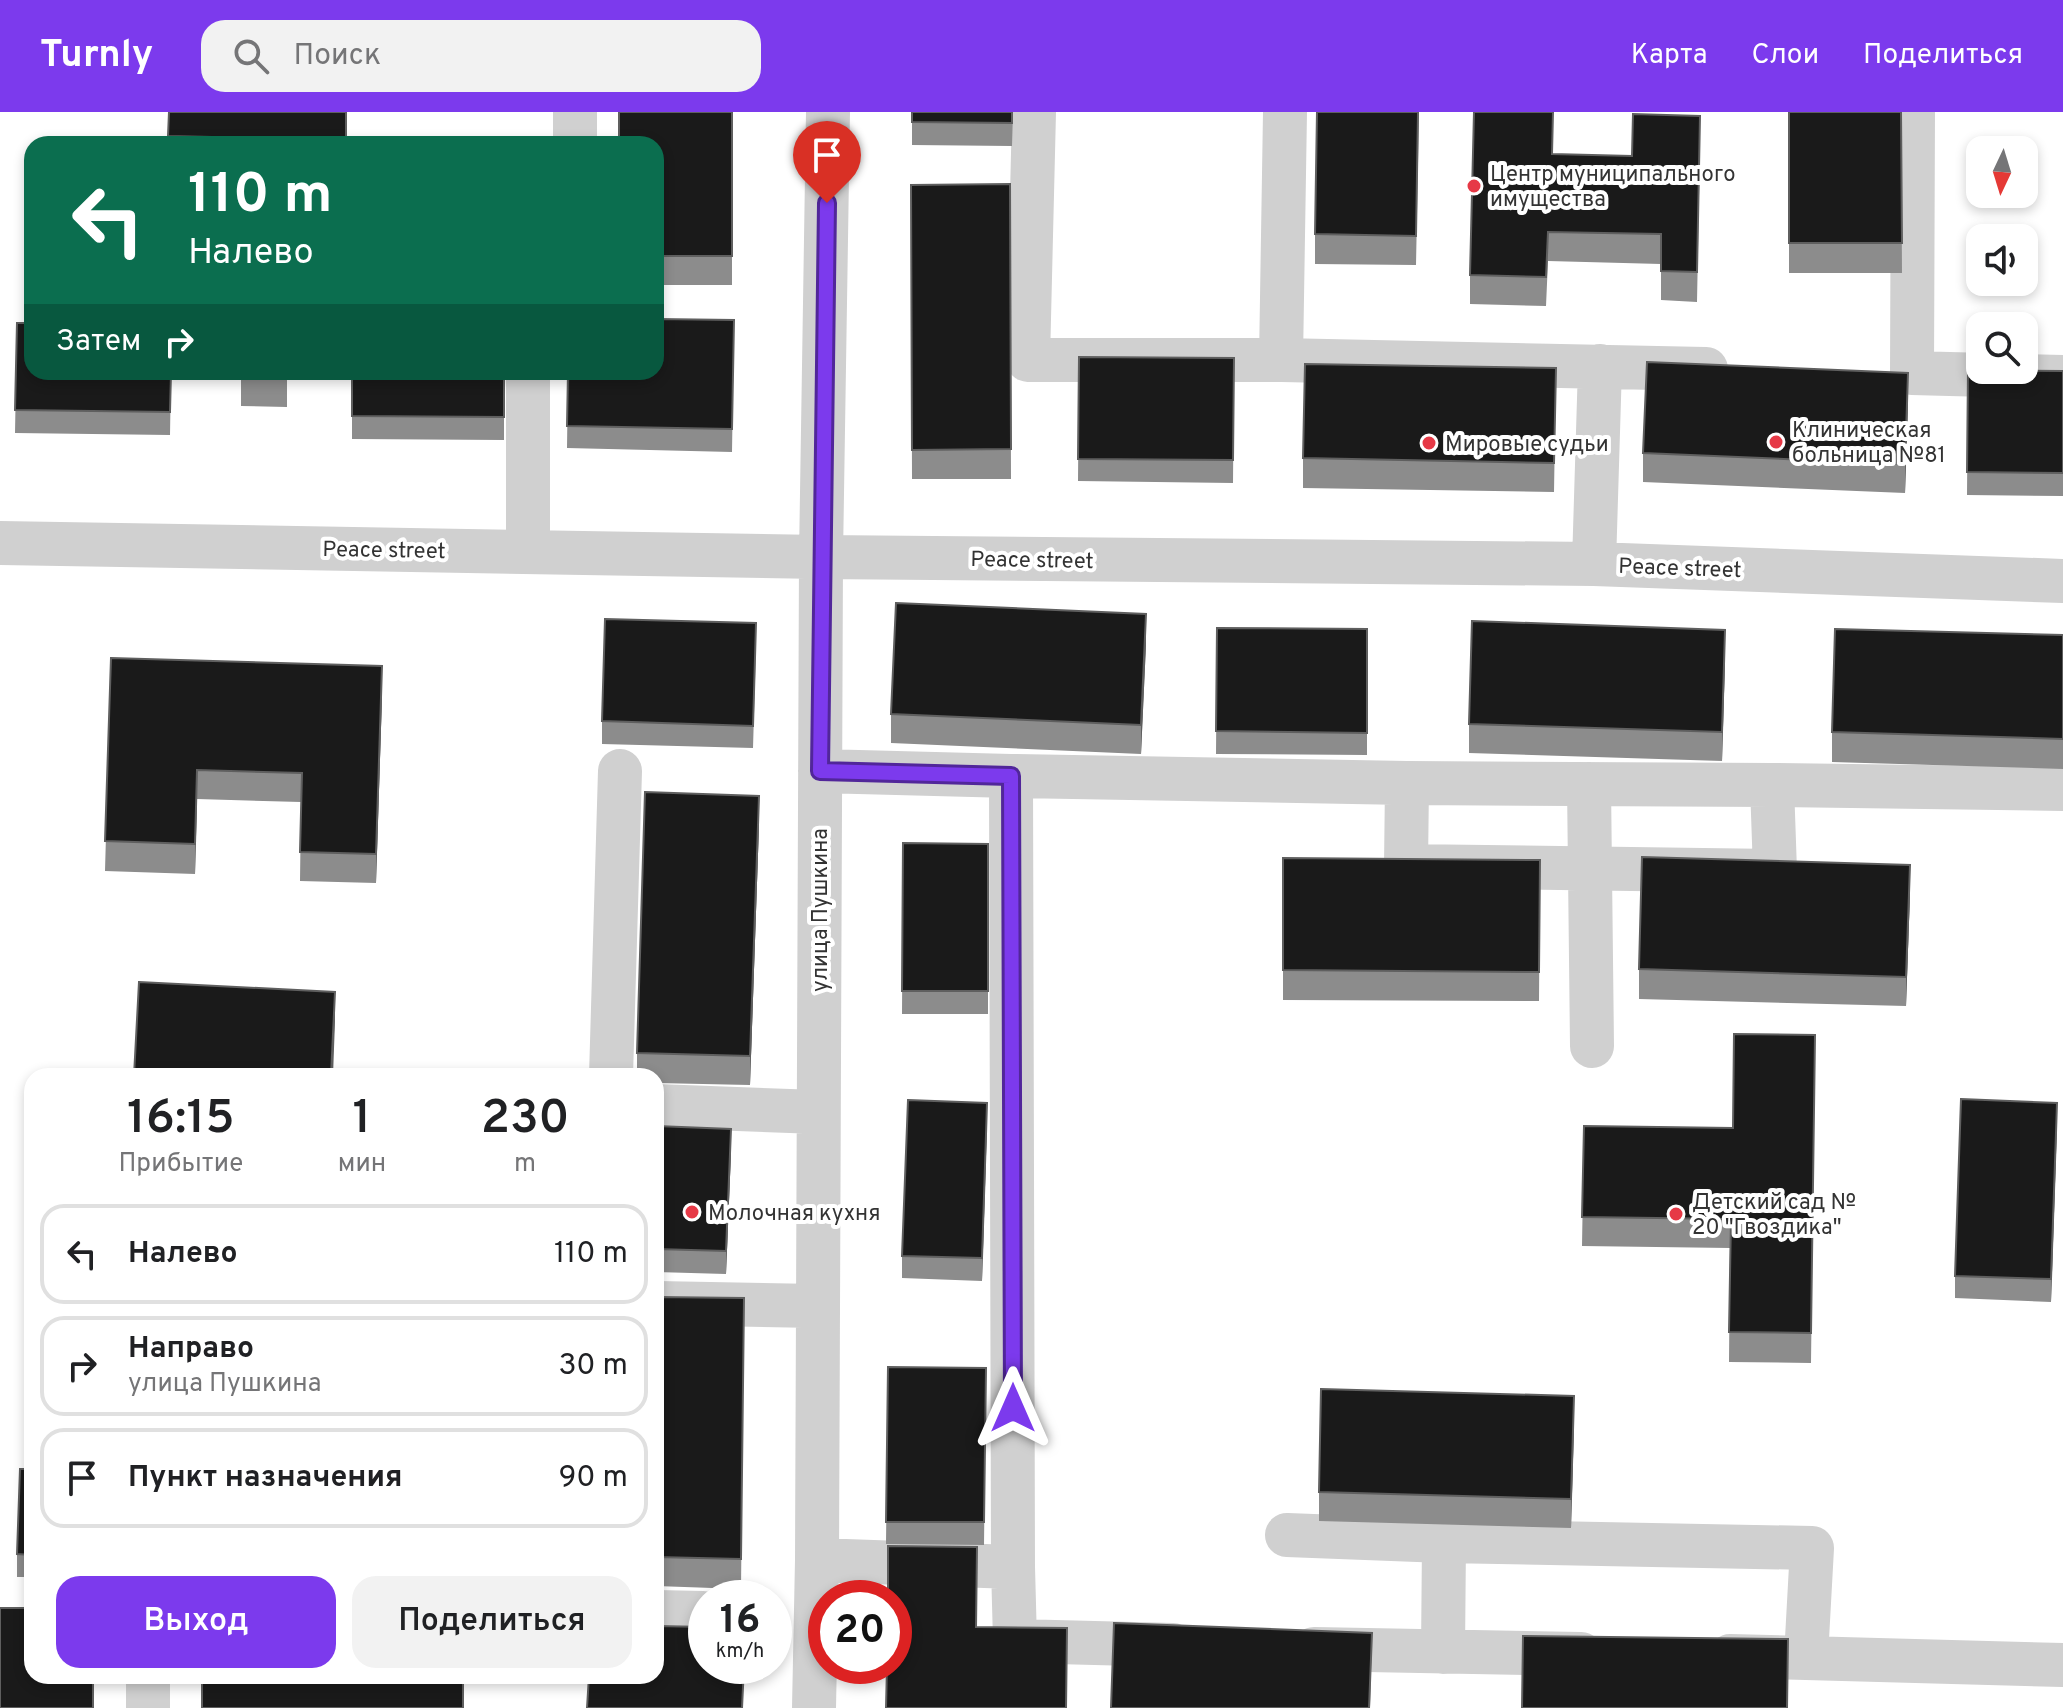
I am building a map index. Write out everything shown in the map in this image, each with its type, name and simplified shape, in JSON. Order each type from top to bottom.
[{"type":"street","points":[[575,112],[575,136]]},
{"type":"street","name":"улица Пушкина","points":[[814,1708],[821,557],[828,112]]},
{"type":"street","points":[[1034,112],[1028,360],[1281,360],[1741,370]]},
{"type":"street","points":[[1281,360],[1285,112]]},
{"type":"street","points":[[1912,373],[1913,112]]},
{"type":"street","points":[[1594,564],[1600,366]]},
{"type":"street","points":[[1865,372],[2063,377]]},
{"type":"street","points":[[528,380],[528,551]]},
{"type":"street","name":"Peace street","points":[[0,543],[821,557],[1594,564],[2063,581]]},
{"type":"street","points":[[611,1068],[620,771]]},
{"type":"street","points":[[820,771],[1407,783],[2063,789]]},
{"type":"street","points":[[1011,776],[1015,1641],[1205,1646]]},
{"type":"street","points":[[1407,783],[1406,866],[1775,871],[1772,785]]},
{"type":"street","points":[[1589,784],[1592,1046]]},
{"type":"street","points":[[664,1106],[818,1112]]},
{"type":"street","points":[[664,1303],[817,1306]]},
{"type":"street","points":[[1287,1535],[1812,1548],[1806,1657]]},
{"type":"street","points":[[1443,1652],[1444,1541]]},
{"type":"street","points":[[817,1560],[1013,1567]]},
{"type":"street","points":[[664,1612],[688,1613]]},
{"type":"street","points":[[1269,1647],[1617,1654]]},
{"type":"street","points":[[1696,1655],[2063,1665]]},
{"type":"street","points":[[148,1684],[148,1708]]},
{"type":"building","points":[[169,112],[346,112],[346,136],[168,136]]},
{"type":"building","points":[[619,112],[732,112],[732,256],[664,256],[664,136],[619,136]]},
{"type":"building","points":[[912,112],[1012,112],[1012,123],[912,122]]},
{"type":"building","points":[[1317,112],[1418,112],[1416,236],[1315,234]]},
{"type":"building","points":[[1474,112],[1553,112],[1552,154],[1632,156],[1633,114],[1700,116],[1697,272],[1661,271],[1661,234],[1548,232],[1546,277],[1470,275]]},
{"type":"building","points":[[1789,112],[1901,112],[1902,243],[1789,243]]},
{"type":"building","points":[[1010,184],[1011,449],[912,450],[911,185]]},
{"type":"building","points":[[664,319],[734,320],[732,429],[567,426],[568,380],[664,380]]},
{"type":"building","points":[[17,323],[24,323],[24,380],[171,380],[170,412],[15,410]]},
{"type":"building","points":[[1079,357],[1234,358],[1233,460],[1078,459]]},
{"type":"building","name":"Клиническая больница №81","points":[[1647,362],[1908,373],[1905,464],[1643,453]]},
{"type":"building","name":"Мировые судьи","points":[[1305,364],[1556,368],[1554,463],[1303,458]]},
{"type":"building","points":[[2038,371],[2063,371],[2063,473],[1967,472],[1968,384],[2038,384]]},
{"type":"building","points":[[352,380],[504,380],[504,417],[352,416]]},
{"type":"building","points":[[896,603],[1146,614],[1141,725],[891,714]]},
{"type":"building","points":[[605,619],[756,623],[753,726],[602,721]]},
{"type":"building","points":[[1472,621],[1725,630],[1722,732],[1469,724]]},
{"type":"building","points":[[1217,628],[1367,629],[1367,733],[1216,731]]},
{"type":"building","points":[[1835,629],[2063,635],[2063,739],[1832,732]]},
{"type":"building","points":[[111,658],[382,666],[376,854],[300,852],[302,773],[197,770],[195,844],[105,841]]},
{"type":"building","points":[[645,792],[759,796],[750,1056],[637,1053]]},
{"type":"building","points":[[903,843],[988,844],[988,991],[902,991]]},
{"type":"building","points":[[1642,857],[1910,865],[1906,977],[1639,969]]},
{"type":"building","points":[[1283,858],[1540,860],[1539,972],[1283,970]]},
{"type":"building","points":[[139,982],[335,992],[331,1068],[134,1068]]},
{"type":"building","points":[[1734,1034],[1815,1035],[1811,1333],[1729,1332],[1731,1219],[1582,1217],[1584,1126],[1733,1128]]},
{"type":"building","points":[[1961,1099],[2057,1103],[2051,1279],[1955,1276]]},
{"type":"building","points":[[908,1100],[987,1103],[982,1258],[902,1256]]},
{"type":"building","name":"Молочная кухня","points":[[664,1126],[731,1129],[726,1251],[664,1249]]},
{"type":"building","points":[[664,1297],[744,1298],[741,1559],[664,1557]]},
{"type":"building","points":[[888,1367],[986,1368],[984,1522],[886,1522]]},
{"type":"building","points":[[1321,1389],[1574,1396],[1571,1499],[1319,1492]]},
{"type":"building","points":[[20,1469],[24,1469],[24,1554],[17,1554]]},
{"type":"building","points":[[888,1546],[977,1547],[976,1627],[1067,1628],[1066,1708],[886,1708],[887,1684],[912,1684],[912,1580],[888,1580]]},
{"type":"building","points":[[0,1608],[24,1608],[24,1684],[93,1684],[93,1708],[0,1708]]},
{"type":"building","points":[[1114,1623],[1372,1633],[1369,1708],[1111,1708]]},
{"type":"building","points":[[664,1626],[688,1627],[688,1684],[743,1684],[742,1708],[587,1708],[588,1684],[664,1684]]},
{"type":"building","points":[[1523,1636],[1788,1639],[1787,1708],[1522,1708]]},
{"type":"building","points":[[202,1684],[463,1684],[463,1708],[202,1708]]},
{"type":"place","name":"Центр муниципального имущества","points":[[1474,186]]},
{"type":"place","name":"Клиническая больница №81","points":[[1776,442]]},
{"type":"place","name":"Мировые судьи","points":[[1429,443]]},
{"type":"place","name":"Молочная кухня","points":[[692,1212]]},
{"type":"place","name":"Детский сад № 20 \"Гвоздика\"","points":[[1676,1214]]},
{"type":"route","points":[[827,203],[820,771],[1011,776],[1013,1408]]}]
